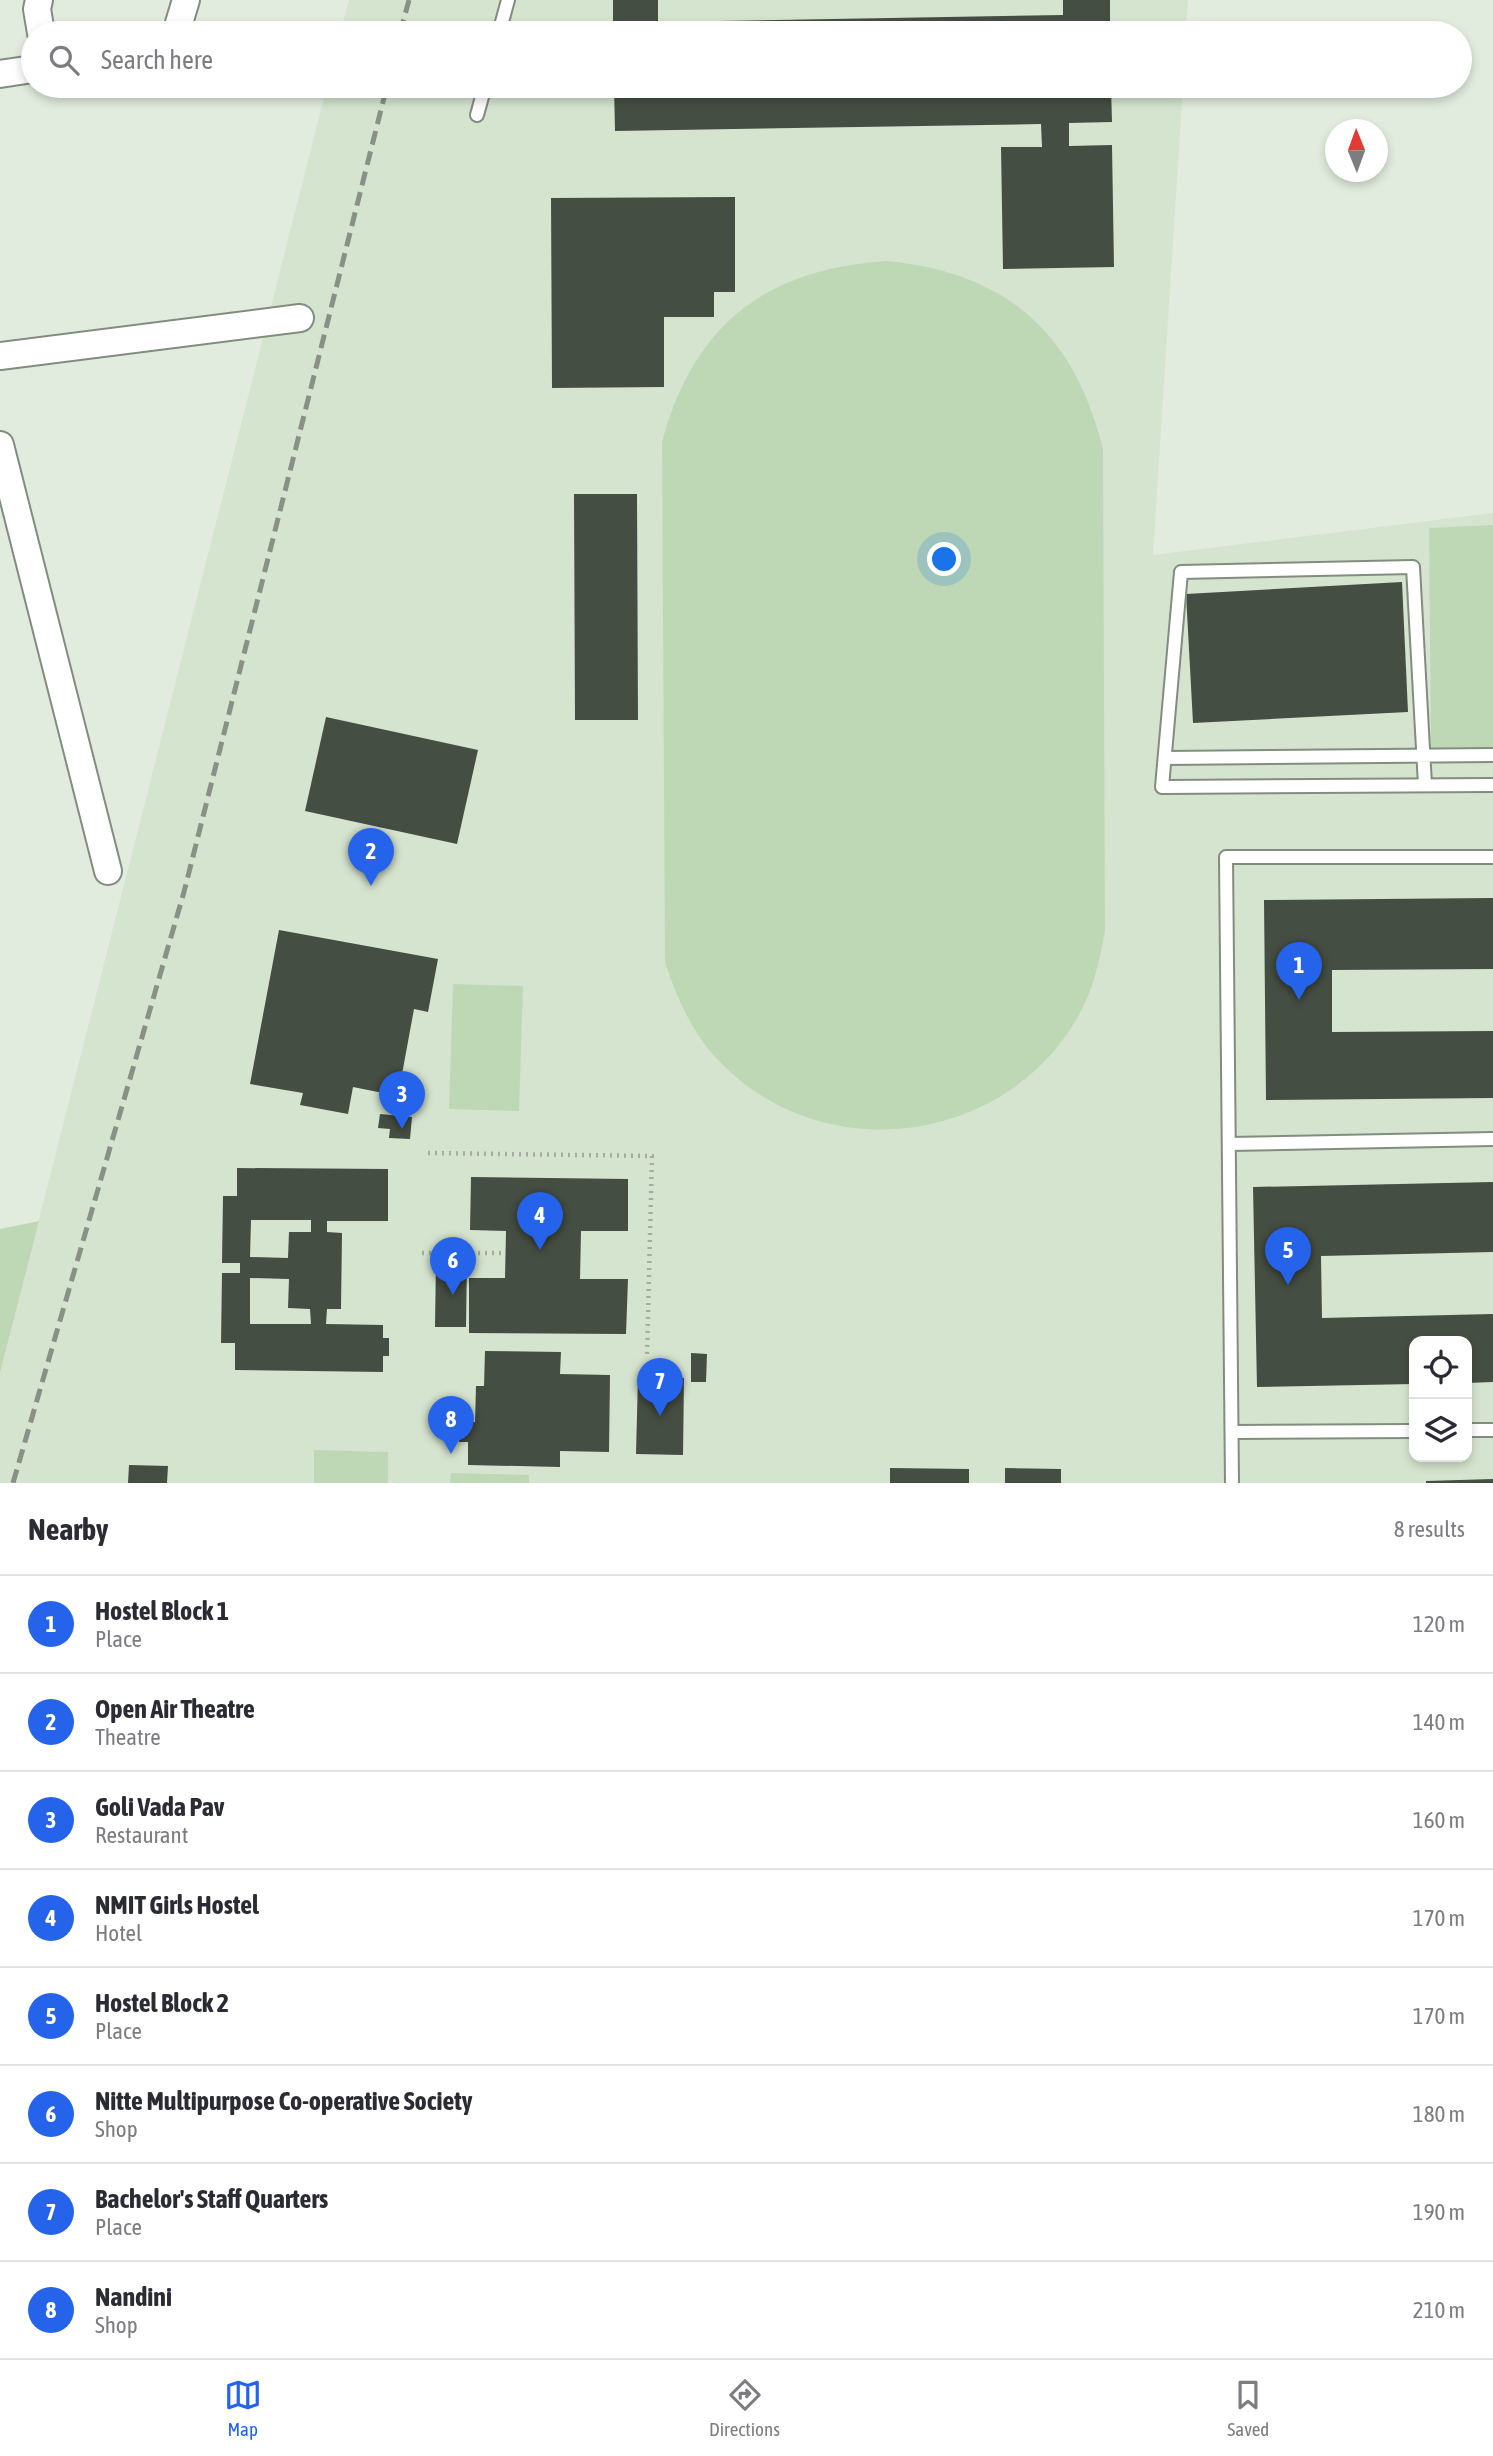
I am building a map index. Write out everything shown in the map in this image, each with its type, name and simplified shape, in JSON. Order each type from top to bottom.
[{"type":"street","points":[[39,21],[37,9],[40,0]]},
{"type":"street","points":[[180,21],[186,0]]},
{"type":"street","points":[[0,74],[21,71]]},
{"type":"street","points":[[0,356],[300,318]]},
{"type":"street","points":[[0,445],[108,871]]},
{"type":"lane","points":[[502,21],[508,0]]},
{"type":"lane","points":[[477,115],[482,98]]},
{"type":"lane","points":[[1425,785],[1413,566],[1181,572],[1162,787],[1493,785]]},
{"type":"lane","points":[[1165,758],[1493,755]]},
{"type":"lane","points":[[1232,1483],[1226,857],[1493,857]]},
{"type":"lane","points":[[1229,1144],[1493,1139]]},
{"type":"lane","points":[[1472,1430],[1493,1430]]},
{"type":"lane","points":[[1232,1432],[1409,1431]]},
{"type":"path","points":[[428,1153],[652,1156],[647,1357]]},
{"type":"path","points":[[422,1253],[505,1253]]},
{"type":"shaded area","points":[[349,0],[1188,0],[1187,21],[343,21]]},
{"type":"shaded area","points":[[324,98],[1182,98],[1153,555],[1493,513],[1493,1483],[0,1483],[0,1373]]},
{"type":"green space","points":[[887,261],[930,268],[967,279],[1000,295],[1029,316],[1054,341],[1074,372],[1090,408],[1103,449],[1105,931],[1094,979],[1083,1007],[1052,1053],[1013,1088],[967,1113],[916,1127],[864,1129],[813,1119],[764,1097],[721,1063],[702,1041],[687,1016],[665,962],[662,442],[676,401],[694,365],[715,335],[741,310],[771,291],[805,276],[844,266]]},
{"type":"green space","points":[[1493,525],[1493,747],[1431,748],[1429,528]]},
{"type":"green space","points":[[453,984],[523,986],[519,1111],[449,1109]]},
{"type":"green space","points":[[39,1221],[0,1373],[0,1229]]},
{"type":"green space","points":[[314,1450],[388,1452],[388,1483],[314,1483]]},
{"type":"green space","points":[[451,1473],[529,1475],[529,1483],[450,1483]]},
{"type":"building","points":[[613,0],[658,0],[658,21],[613,21]]},
{"type":"building","points":[[1063,0],[1110,0],[1110,21],[716,21],[1063,15]]},
{"type":"building","points":[[614,98],[1111,98],[1112,122],[1069,123],[1069,146],[1112,145],[1114,267],[1003,269],[1001,147],[1042,147],[1041,124],[615,131]]},
{"type":"building","points":[[735,197],[735,292],[714,292],[714,317],[664,317],[664,387],[552,388],[551,198]]},
{"type":"building","points":[[574,494],[637,494],[638,720],[575,720]]},
{"type":"building","points":[[1402,582],[1408,712],[1193,723],[1186,594]]},
{"type":"building","points":[[326,717],[478,750],[457,844],[305,811]]},
{"type":"building","points":[[1493,898],[1493,969],[1332,970],[1332,1032],[1493,1031],[1493,1098],[1266,1100],[1264,900]]},
{"type":"building","points":[[279,930],[438,959],[428,1012],[414,1009],[398,1096],[353,1087],[348,1114],[300,1105],[303,1093],[250,1084]]},
{"type":"building","points":[[380,1114],[412,1117],[410,1139],[389,1138],[390,1129],[378,1128]]},
{"type":"building","points":[[237,1168],[388,1169],[388,1221],[327,1221],[327,1232],[342,1233],[341,1309],[327,1309],[326,1324],[383,1325],[383,1338],[389,1338],[389,1356],[383,1356],[383,1372],[235,1370],[235,1343],[221,1343],[222,1273],[240,1273],[240,1263],[222,1263],[223,1196],[237,1196]],"holes":[[[251,1220],[311,1220],[311,1232],[289,1232],[288,1258],[250,1257]],[[250,1278],[289,1279],[288,1308],[310,1309],[311,1324],[250,1324]]]},
{"type":"building","points":[[471,1177],[628,1179],[628,1231],[581,1231],[580,1279],[628,1279],[626,1334],[469,1333],[469,1278],[505,1278],[506,1231],[470,1230]]},
{"type":"building","points":[[1493,1182],[1493,1252],[1321,1256],[1322,1318],[1493,1314],[1493,1382],[1472,1383],[1472,1336],[1409,1336],[1409,1384],[1257,1387],[1253,1187]]},
{"type":"building","points":[[436,1261],[467,1261],[466,1327],[435,1327]]},
{"type":"building","points":[[485,1351],[561,1352],[560,1374],[610,1375],[609,1452],[560,1451],[560,1467],[468,1465],[468,1442],[459,1442],[460,1422],[475,1422],[476,1386],[484,1386]]},
{"type":"building","points":[[691,1353],[707,1354],[706,1382],[691,1382]]},
{"type":"building","points":[[638,1376],[684,1378],[683,1455],[636,1454]]},
{"type":"building","points":[[129,1465],[168,1466],[167,1483],[128,1483]]},
{"type":"building","points":[[890,1468],[969,1469],[969,1483],[890,1483]]},
{"type":"building","points":[[1005,1468],[1061,1469],[1061,1483],[1005,1483]]},
{"type":"building","points":[[1493,1479],[1493,1483],[1426,1483],[1426,1481]]},
{"type":"railway","points":[[403,21],[409,0]]},
{"type":"railway","points":[[13,1483],[184,892],[384,98]]},
{"type":"place","name":"Open Air Theatre","points":[[371,886]]},
{"type":"place","name":"Hostel Block 1","points":[[1299,1000]]},
{"type":"place","name":"Goli Vada Pav","points":[[402,1129]]},
{"type":"place","name":"NMIT Girls Hostel","points":[[540,1250]]},
{"type":"place","name":"Hostel Block 2","points":[[1288,1285]]},
{"type":"place","name":"Nitte Multipurpose Co-operative Society","points":[[453,1295]]},
{"type":"place","name":"Bachelor's Staff Quarters","points":[[660,1416]]},
{"type":"place","name":"Nandini","points":[[451,1454]]}]
